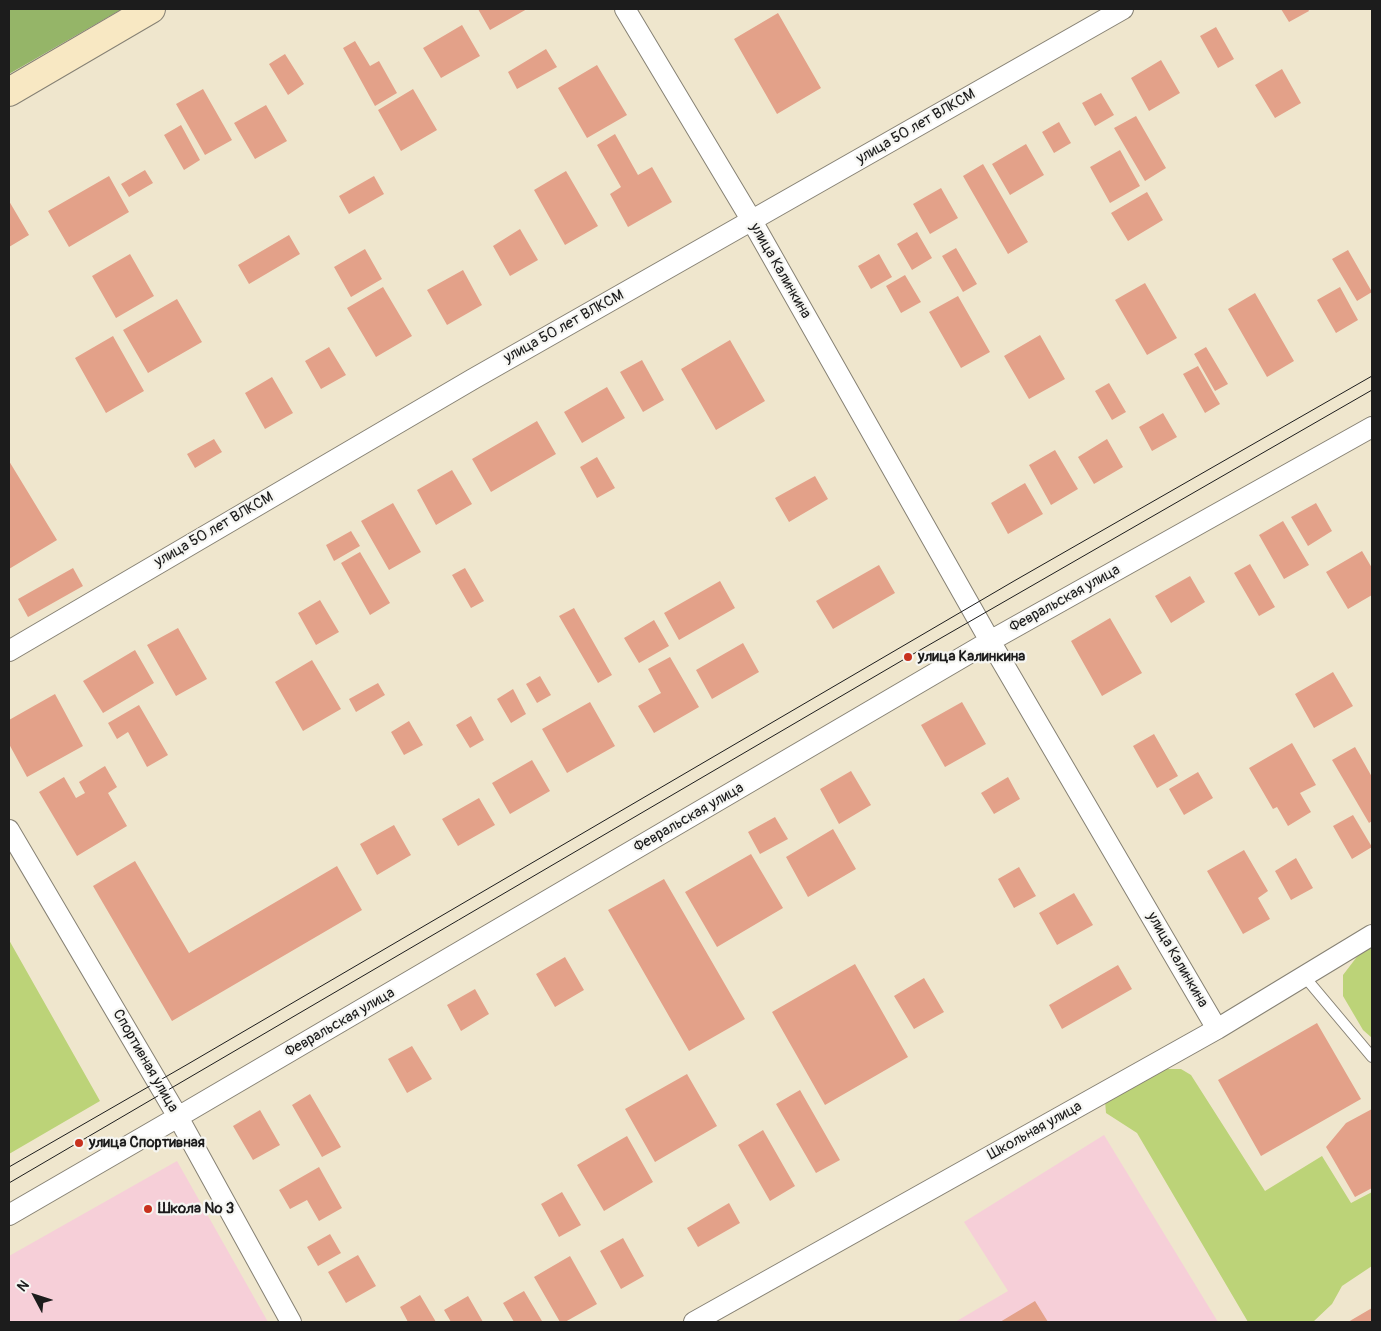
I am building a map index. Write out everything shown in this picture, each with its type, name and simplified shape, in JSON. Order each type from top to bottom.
[{"type":"street","points":[[9,92],[151,9]]},
{"type":"street","name":"улица Калинкина","points":[[625,9],[752,221],[990,641],[1217,1029]]},
{"type":"street","name":"улица 50 лет ВЛКСМ","points":[[9,651],[473,378],[1123,9]]},
{"type":"street","name":"Февральская улица","points":[[9,1214],[990,641],[1372,426]]},
{"type":"street","name":"Спортивная улица","points":[[9,830],[178,1117],[292,1322]]},
{"type":"street","name":"Школьная улица","points":[[694,1322],[1217,1029],[1372,935]]},
{"type":"lane","points":[[1304,976],[1372,1057]]},
{"type":"shaded area","points":[[1104,1135],[1218,1322],[955,1322],[1008,1291],[964,1222]]},
{"type":"shaded area","name":"Школа № 3","points":[[177,1161],[268,1322],[9,1322],[9,1256]]},
{"type":"green space","points":[[9,9],[122,9],[9,74]]},
{"type":"green space","points":[[9,940],[100,1101],[9,1154]]},
{"type":"green space","points":[[1372,941],[1372,1038],[1363,1030],[1343,996],[1343,975]]},
{"type":"green space","points":[[1164,1069],[1181,1069],[1191,1075],[1265,1191],[1322,1156],[1351,1203],[1372,1192],[1372,1266],[1342,1286],[1332,1304],[1313,1322],[1248,1322],[1137,1133],[1106,1113],[1105,1101]]},
{"type":"building","points":[[478,9],[527,9],[490,30]]},
{"type":"building","points":[[1281,9],[1308,9],[1309,11],[1289,22]]},
{"type":"building","points":[[778,13],[821,88],[777,114],[734,39]]},
{"type":"building","points":[[462,25],[480,56],[441,78],[423,48]]},
{"type":"building","points":[[1216,27],[1234,59],[1218,68],[1200,36]]},
{"type":"building","points":[[355,41],[370,66],[379,61],[397,93],[375,106],[343,48]]},
{"type":"building","points":[[546,49],[557,67],[517,89],[508,72]]},
{"type":"building","points":[[285,54],[304,84],[288,95],[269,64]]},
{"type":"building","points":[[1161,60],[1180,93],[1149,111],[1131,78]]},
{"type":"building","points":[[597,65],[627,115],[587,138],[558,88]]},
{"type":"building","points":[[1282,69],[1301,103],[1275,118],[1255,85]]},
{"type":"building","points":[[203,89],[232,140],[205,155],[176,104]]},
{"type":"building","points":[[413,89],[437,130],[401,151],[378,110]]},
{"type":"building","points":[[1101,93],[1114,115],[1095,126],[1082,103]]},
{"type":"building","points":[[266,105],[287,141],[255,159],[234,123]]},
{"type":"building","points":[[1136,116],[1166,168],[1145,181],[1114,128]]},
{"type":"building","points":[[1059,122],[1071,143],[1054,153],[1042,132]]},
{"type":"building","points":[[181,125],[200,160],[184,170],[164,135]]},
{"type":"building","points":[[615,134],[638,175],[652,167],[672,202],[628,227],[610,194],[621,187],[597,145]]},
{"type":"building","points":[[1026,144],[1044,175],[1010,195],[992,164]]},
{"type":"building","points":[[1120,150],[1140,186],[1110,203],[1090,167]]},
{"type":"building","points":[[983,164],[1028,242],[1008,254],[963,176]]},
{"type":"building","points":[[145,170],[153,183],[129,197],[121,184]]},
{"type":"building","points":[[566,171],[598,226],[565,245],[534,190]]},
{"type":"building","points":[[109,176],[129,212],[69,247],[48,211]]},
{"type":"building","points":[[374,176],[384,194],[349,214],[339,196]]},
{"type":"building","points":[[941,188],[958,218],[930,234],[913,204]]},
{"type":"building","points":[[1147,192],[1163,220],[1128,241],[1111,213]]},
{"type":"building","points":[[9,201],[29,235],[9,247]]},
{"type":"building","points":[[520,229],[538,260],[510,276],[493,246]]},
{"type":"building","points":[[917,232],[932,258],[912,270],[897,244]]},
{"type":"building","points":[[289,235],[300,254],[249,284],[238,265]]},
{"type":"building","points":[[956,248],[977,284],[963,292],[942,256]]},
{"type":"building","points":[[365,249],[382,279],[351,297],[334,267]]},
{"type":"building","points":[[1348,250],[1372,292],[1357,301],[1332,259]]},
{"type":"building","points":[[130,254],[154,296],[116,318],[92,276]]},
{"type":"building","points":[[879,254],[892,277],[871,289],[858,266]]},
{"type":"building","points":[[463,270],[482,305],[447,325],[427,290]]},
{"type":"building","points":[[905,275],[921,302],[901,313],[886,286]]},
{"type":"building","points":[[1145,283],[1177,338],[1147,355],[1115,300]]},
{"type":"building","points":[[383,287],[412,336],[376,357],[347,308]]},
{"type":"building","points":[[1340,287],[1358,320],[1336,333],[1317,300]]},
{"type":"building","points":[[1255,293],[1294,361],[1267,377],[1228,309]]},
{"type":"building","points":[[958,296],[990,352],[961,368],[929,312]]},
{"type":"building","points":[[177,299],[202,342],[148,373],[123,330]]},
{"type":"building","points":[[1040,335],[1065,379],[1029,399],[1004,356]]},
{"type":"building","points":[[113,336],[144,391],[106,413],[75,358]]},
{"type":"building","points":[[730,340],[765,401],[716,430],[681,369]]},
{"type":"building","points":[[329,347],[346,375],[321,389],[305,361]]},
{"type":"building","points":[[1206,347],[1228,384],[1215,391],[1194,354]]},
{"type":"building","points":[[642,360],[664,400],[643,412],[620,372]]},
{"type":"building","points":[[1198,366],[1220,404],[1205,413],[1183,374]]},
{"type":"building","points":[[272,377],[293,413],[265,429],[245,393]]},
{"type":"building","points":[[1109,383],[1126,412],[1112,420],[1095,391]]},
{"type":"building","points":[[607,387],[625,418],[582,443],[564,412]]},
{"type":"building","points":[[1163,413],[1177,437],[1152,451],[1139,427]]},
{"type":"building","points":[[537,421],[556,454],[491,492],[472,459]]},
{"type":"building","points":[[214,439],[222,452],[195,468],[187,454]]},
{"type":"building","points":[[1107,439],[1123,467],[1094,484],[1078,457]]},
{"type":"building","points":[[1055,450],[1078,489],[1051,505],[1029,465]]},
{"type":"building","points":[[597,457],[615,488],[597,498],[580,467]]},
{"type":"building","points":[[9,461],[57,540],[9,569]]},
{"type":"building","points":[[452,470],[472,504],[436,525],[417,490]]},
{"type":"building","points":[[815,476],[828,499],[789,522],[775,498]]},
{"type":"building","points":[[1025,483],[1043,514],[1008,534],[991,503]]},
{"type":"building","points":[[393,503],[421,552],[389,570],[361,521]]},
{"type":"building","points":[[1316,503],[1332,531],[1308,546],[1291,517]]},
{"type":"building","points":[[1283,521],[1309,565],[1284,579],[1259,535]]},
{"type":"building","points":[[351,531],[360,546],[334,561],[326,545]]},
{"type":"building","points":[[1362,551],[1372,568],[1372,595],[1348,609],[1326,572]]},
{"type":"building","points":[[360,552],[390,603],[370,615],[341,563]]},
{"type":"building","points":[[1250,564],[1275,607],[1259,616],[1234,573]]},
{"type":"building","points":[[879,565],[895,593],[833,629],[816,601]]},
{"type":"building","points":[[73,568],[83,586],[28,617],[18,599]]},
{"type":"building","points":[[465,568],[484,601],[471,608],[452,575]]},
{"type":"building","points":[[1190,576],[1205,602],[1171,623],[1155,596]]},
{"type":"building","points":[[720,581],[735,608],[679,640],[664,613]]},
{"type":"building","points":[[320,600],[339,632],[316,645],[298,613]]},
{"type":"building","points":[[574,608],[612,675],[598,683],[559,616]]},
{"type":"building","points":[[1110,618],[1142,673],[1102,696],[1071,641]]},
{"type":"building","points":[[654,620],[669,646],[639,663],[624,638]]},
{"type":"building","points":[[178,628],[207,679],[176,696],[147,645]]},
{"type":"building","points":[[743,643],[759,672],[712,699],[696,670]]},
{"type":"building","points":[[135,650],[154,683],[103,713],[83,681]]},
{"type":"building","points":[[670,657],[699,707],[654,733],[638,706],[661,693],[648,669]]},
{"type":"building","points":[[312,660],[341,709],[303,731],[275,682]]},
{"type":"building","points":[[1333,672],[1353,706],[1314,728],[1295,694]]},
{"type":"building","points":[[540,676],[551,695],[537,703],[526,684]]},
{"type":"building","points":[[378,683],[385,695],[356,712],[349,699]]},
{"type":"building","points":[[513,689],[526,714],[511,723],[497,699]]},
{"type":"building","points":[[55,694],[83,746],[27,777],[9,744],[9,720]]},
{"type":"building","points":[[590,702],[615,746],[567,773],[542,729]]},
{"type":"building","points":[[962,702],[986,744],[945,767],[921,725]]},
{"type":"building","points":[[139,705],[168,755],[147,767],[128,732],[117,739],[108,723]]},
{"type":"building","points":[[471,716],[484,740],[470,748],[456,725]]},
{"type":"building","points":[[409,721],[423,745],[404,755],[391,732]]},
{"type":"building","points":[[1154,734],[1178,776],[1157,788],[1133,746]]},
{"type":"building","points":[[1292,743],[1316,785],[1300,793],[1311,812],[1288,826],[1277,807],[1273,809],[1249,768]]},
{"type":"building","points":[[1355,747],[1372,777],[1372,821],[1369,823],[1332,760]]},
{"type":"building","points":[[532,760],[550,791],[510,814],[492,783]]},
{"type":"building","points":[[105,766],[117,787],[108,793],[127,826],[77,856],[39,792],[64,777],[76,798],[85,793],[79,782]]},
{"type":"building","points":[[851,771],[871,805],[839,824],[820,789]]},
{"type":"building","points":[[1198,772],[1213,798],[1184,815],[1169,789]]},
{"type":"building","points":[[1008,777],[1020,799],[994,814],[981,793]]},
{"type":"building","points":[[479,798],[495,825],[458,846],[442,819]]},
{"type":"building","points":[[1353,815],[1372,847],[1352,859],[1333,826]]},
{"type":"building","points":[[775,817],[788,839],[760,854],[748,832]]},
{"type":"building","points":[[394,825],[411,855],[377,875],[360,844]]},
{"type":"building","points":[[833,829],[856,869],[808,897],[786,857]]},
{"type":"building","points":[[1244,850],[1268,891],[1258,898],[1270,919],[1243,934],[1207,871]]},
{"type":"building","points":[[751,854],[783,908],[717,947],[685,892]]},
{"type":"building","points":[[1296,858],[1313,888],[1291,900],[1275,871]]},
{"type":"building","points":[[135,861],[189,953],[337,866],[362,910],[172,1021],[93,886]]},
{"type":"building","points":[[1019,867],[1036,896],[1014,908],[998,879]]},
{"type":"building","points":[[664,879],[745,1019],[689,1051],[608,910]]},
{"type":"building","points":[[1074,893],[1093,925],[1057,945],[1039,913]]},
{"type":"building","points":[[565,957],[584,990],[555,1007],[536,974]]},
{"type":"building","points":[[855,964],[908,1057],[825,1105],[772,1012]]},
{"type":"building","points":[[1118,965],[1132,989],[1062,1029],[1049,1005]]},
{"type":"building","points":[[924,978],[944,1012],[914,1029],[894,996]]},
{"type":"building","points":[[475,989],[489,1014],[461,1031],[447,1005]]},
{"type":"building","points":[[1317,1023],[1361,1099],[1261,1156],[1218,1080]]},
{"type":"building","points":[[412,1046],[432,1079],[407,1093],[388,1059]]},
{"type":"building","points":[[687,1074],[717,1126],[655,1162],[625,1109]]},
{"type":"building","points":[[800,1090],[840,1160],[816,1173],[776,1104]]},
{"type":"building","points":[[310,1094],[341,1147],[322,1157],[292,1105]]},
{"type":"building","points":[[1372,1109],[1372,1188],[1355,1197],[1326,1147],[1346,1123]]},
{"type":"building","points":[[260,1110],[280,1145],[253,1160],[233,1126]]},
{"type":"building","points":[[763,1130],[795,1186],[770,1201],[738,1145]]},
{"type":"building","points":[[627,1136],[653,1182],[604,1211],[577,1165]]},
{"type":"building","points":[[319,1167],[342,1208],[319,1221],[307,1200],[290,1209],[279,1190]]},
{"type":"building","points":[[562,1192],[581,1225],[559,1237],[541,1204]]},
{"type":"building","points":[[729,1203],[740,1223],[698,1247],[687,1228]]},
{"type":"building","points":[[330,1234],[341,1253],[318,1266],[307,1247]]},
{"type":"building","points":[[623,1238],[644,1276],[621,1289],[600,1251]]},
{"type":"building","points":[[358,1255],[376,1286],[346,1303],[328,1272]]},
{"type":"building","points":[[570,1256],[597,1304],[565,1322],[560,1322],[534,1277]]},
{"type":"building","points":[[524,1291],[542,1321],[514,1322],[503,1303]]},
{"type":"building","points":[[420,1295],[436,1322],[408,1322],[400,1307]]},
{"type":"building","points":[[468,1296],[483,1322],[451,1322],[444,1310]]},
{"type":"building","points":[[1035,1301],[1048,1322],[1000,1322]]},
{"type":"building","points":[[1372,1308],[1372,1322],[1348,1322]]},
{"type":"tram line","points":[[9,1167],[1014,581],[1372,376]]},
{"type":"tram line","points":[[9,1183],[908,657],[1372,390]]},
{"type":"place","name":"улица Калинкина","points":[[908,657]]},
{"type":"place","name":"улица Спортивная","points":[[79,1143]]},
{"type":"place","name":"Школа № 3","points":[[148,1209]]}]
